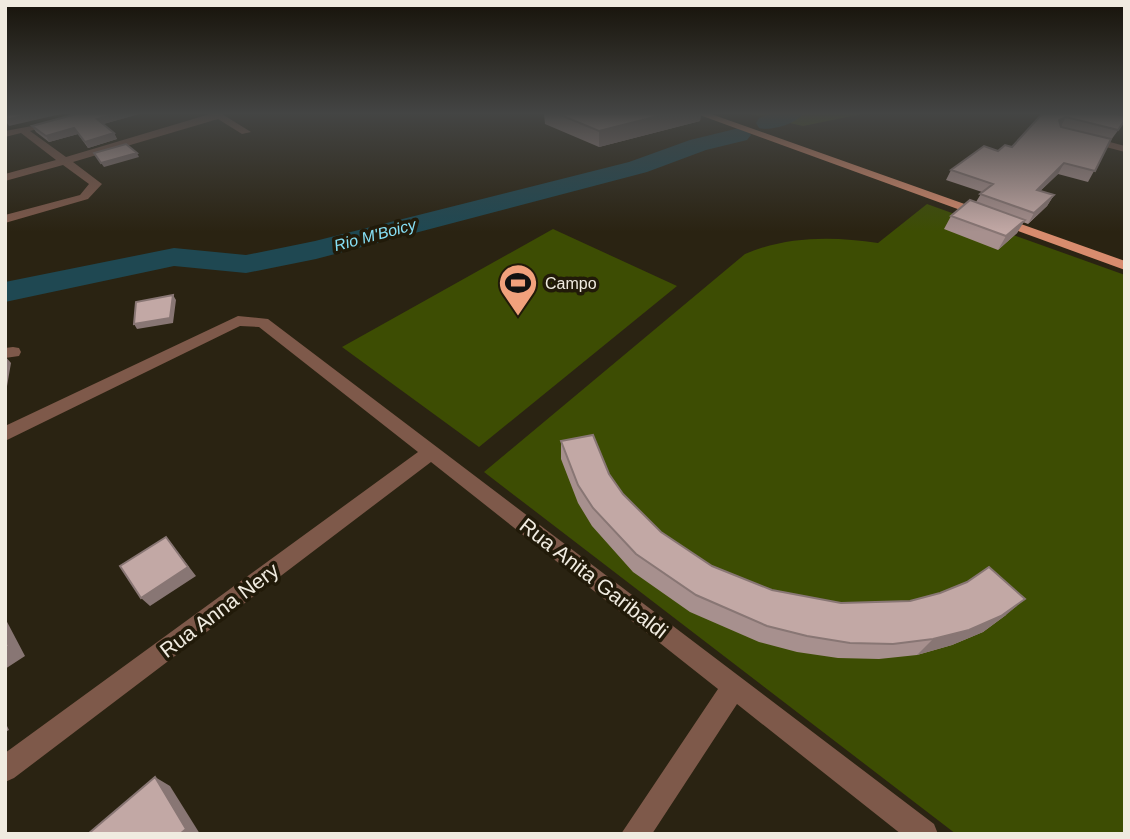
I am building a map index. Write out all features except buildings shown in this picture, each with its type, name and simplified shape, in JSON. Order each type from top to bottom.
[{"type":"main road","points":[[811,153],[1125,266]]},
{"type":"main road","points":[[833,153],[1125,256]]},
{"type":"street","points":[[5,219],[85,197],[96,184],[55,153]]},
{"type":"street","points":[[5,178],[92,153]]},
{"type":"street","name":"Rua Anita Garibaldi","points":[[5,433],[239,321],[263,322],[924,834]]},
{"type":"street","name":"Rua Anna Nery","points":[[5,769],[432,452]]},
{"type":"street","points":[[635,834],[734,687]]},
{"type":"green space","points":[[927,204],[1125,275],[1125,834],[956,834],[484,472],[745,254],[777,244],[810,239],[878,243]]},
{"type":"green space","name":"Campo","points":[[553,229],[677,286],[479,447],[342,347]]},
{"type":"waterway","name":"Rio M'Boicy","points":[[5,292],[174,257],[246,264],[316,250],[638,167],[676,153]]},
{"type":"place","name":"Campo","points":[[518,317]]}]
